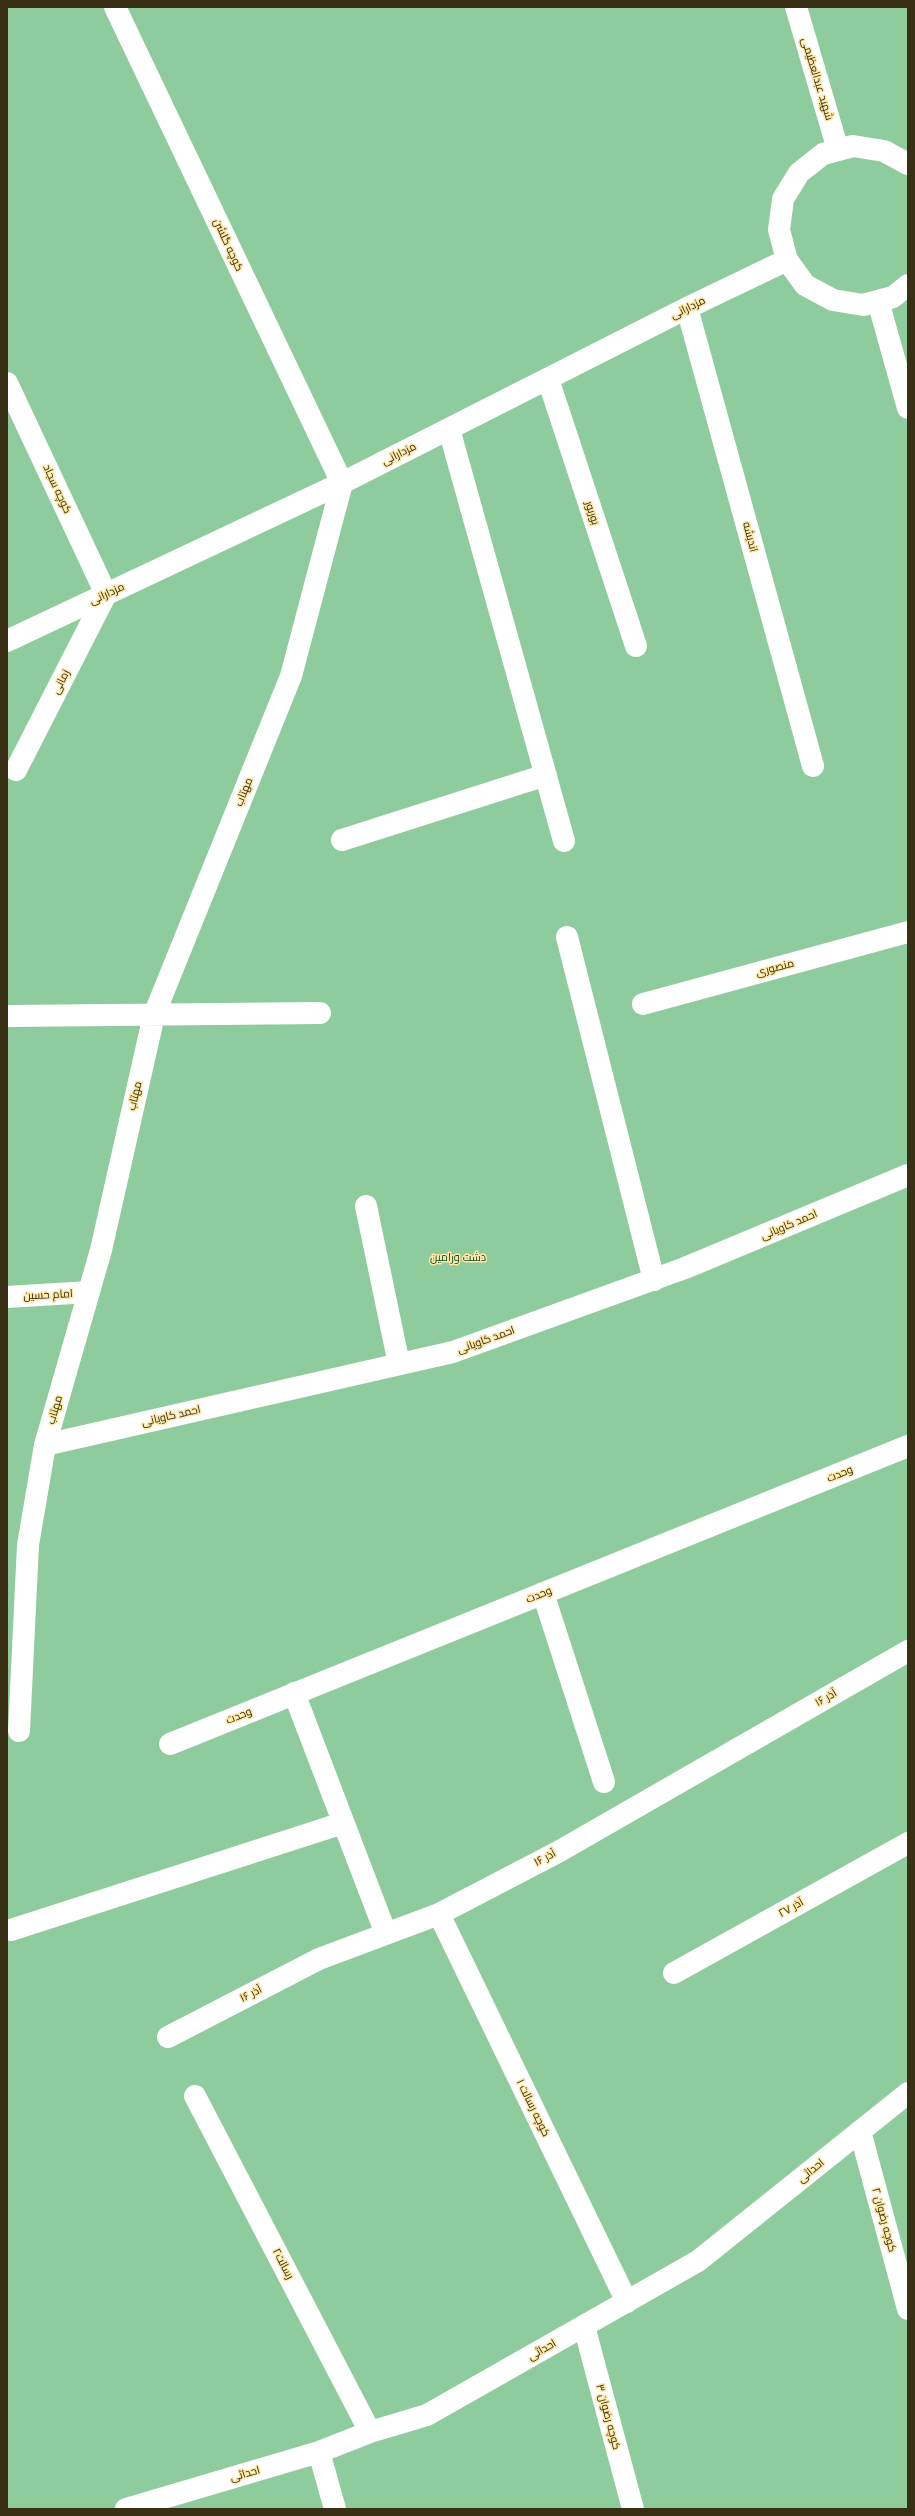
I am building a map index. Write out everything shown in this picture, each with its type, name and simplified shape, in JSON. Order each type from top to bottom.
[{"type":"street","name":"کوچه گلشن","points":[[115,7],[342,484]]},
{"type":"street","name":"شهید عبدالعظیمی","points":[[796,7],[838,150]]},
{"type":"street","points":[[908,164],[884,151],[853,146],[823,154],[799,172],[784,199],[779,230],[787,260],[806,285],[833,300],[863,305],[893,297],[908,285]]},
{"type":"street","name":"مزدارانی","points":[[7,641],[342,484],[687,308],[787,260]]},
{"type":"street","points":[[878,301],[908,408]]},
{"type":"street","name":"اندیشه","points":[[687,308],[813,766]]},
{"type":"street","name":"بوربور","points":[[548,379],[636,646]]},
{"type":"street","name":"کوچه سجاد","points":[[7,383],[106,594]]},
{"type":"street","points":[[449,429],[564,841]]},
{"type":"street","name":"مهتاب","points":[[19,1731],[28,1545],[45,1445],[89,1292],[154,1015],[291,676],[342,484]]},
{"type":"street","name":"زمانی","points":[[16,770],[106,594]]},
{"type":"street","points":[[342,840],[546,775]]},
{"type":"street","name":"منصوری","points":[[643,1004],[908,932]]},
{"type":"street","points":[[567,937],[654,1280]]},
{"type":"street","points":[[7,1016],[320,1014]]},
{"type":"street","name":"احمد کاویانی","points":[[45,1445],[453,1352],[654,1280],[908,1175]]},
{"type":"street","points":[[366,1206],[399,1364]]},
{"type":"street","name":"امام حسین","points":[[7,1297],[89,1292]]},
{"type":"street","name":"وحدت","points":[[170,1744],[908,1446]]},
{"type":"street","points":[[543,1593],[604,1782]]},
{"type":"street","name":"۱۶ آذر","points":[[168,2037],[319,1959],[439,1914],[558,1852],[908,1651]]},
{"type":"street","points":[[294,1693],[386,1934]]},
{"type":"street","points":[[11,1930],[343,1823]]},
{"type":"street","name":"۲۷ آذر","points":[[674,1973],[908,1843]]},
{"type":"street","name":"۱ کوچه رسالت","points":[[439,1914],[627,2302]]},
{"type":"street","name":"احداثی","points":[[126,2509],[319,2452],[370,2432],[427,2415],[698,2261],[908,2093]]},
{"type":"street","name":"رسالت۲","points":[[195,2096],[370,2432]]},
{"type":"street","name":"کوچه رضوان ۲","points":[[860,2131],[908,2309]]},
{"type":"street","name":"کوچه رضوان ۳","points":[[584,2326],[633,2509]]},
{"type":"street","points":[[319,2452],[335,2509]]},
{"type":"green space","name":"دشت ورامین","points":[[7,7],[908,7],[908,2509],[7,2509]]}]
